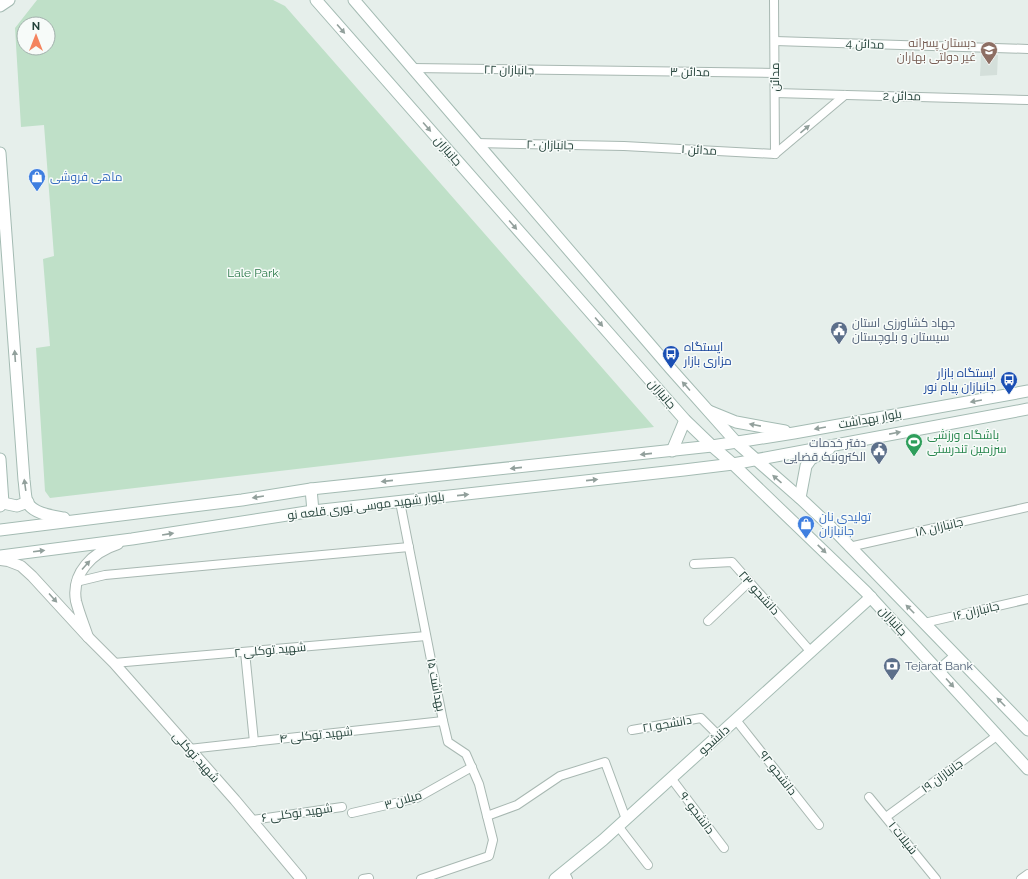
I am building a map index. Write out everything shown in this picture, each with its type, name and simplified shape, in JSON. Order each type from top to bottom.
[{"type":"main road","name":"جانبازان","points":[[316,0],[685,420],[733,464],[871,597],[1028,769]]},
{"type":"main road","name":"جانبازان","points":[[354,0],[476,143],[736,442],[800,498],[849,546],[955,657],[1028,729]]},
{"type":"main road","points":[[0,153],[24,480],[28,502],[35,510],[45,514],[73,520]]},
{"type":"main road","name":"بلوار بهداشت","points":[[712,446],[794,433],[1028,391]]},
{"type":"main road","name":"بلوار بهداشت","points":[[733,464],[1028,409]]},
{"type":"main road","points":[[708,410],[736,422],[794,433]]},
{"type":"main road","points":[[672,451],[685,420]]},
{"type":"main road","points":[[800,498],[806,466],[811,459],[834,445]]},
{"type":"main road","name":"بلوار شهید موسی نوری قلعه نو","points":[[0,530],[242,500],[311,489],[712,446]]},
{"type":"main road","points":[[0,459],[1,504],[17,506],[28,502]]},
{"type":"main road","name":"بلوار شهید موسی نوری قلعه نو","points":[[0,556],[132,539],[313,511],[733,464]]},
{"type":"main road","points":[[311,489],[313,511]]},
{"type":"main road","name":"دانشجو","points":[[554,879],[566,875],[622,822],[719,736],[871,597]]},
{"type":"main road","points":[[939,671],[955,657]]},
{"type":"street","name":"مدائن","points":[[774,0],[775,154]]},
{"type":"street","name":"مدائن 4","points":[[775,41],[1028,49]]},
{"type":"street","name":"جانبازان ۲۲","points":[[412,68],[606,71]]},
{"type":"street","name":"مدائن ۳","points":[[606,71],[775,74]]},
{"type":"street","name":"مدائن 2","points":[[775,93],[1028,100]]},
{"type":"street","points":[[775,154],[845,95]]},
{"type":"street","name":"جانبازان ۲۰","points":[[476,143],[624,146]]},
{"type":"street","name":"مدائن ۱","points":[[624,146],[775,154]]},
{"type":"street","name":"بهداشت ۱۵","points":[[400,502],[448,742],[466,754],[472,767],[479,784],[493,840],[489,856],[421,879]]},
{"type":"street","name":"جانبازان ۱۸","points":[[849,546],[1028,507]]},
{"type":"street","points":[[88,637],[76,601],[76,582],[81,570],[90,560],[105,548],[132,539]]},
{"type":"street","points":[[76,582],[105,575],[409,548]]},
{"type":"street","name":"شهید توکلی","points":[[0,560],[8,561],[21,566],[32,576],[114,663],[252,820],[301,879]]},
{"type":"street","name":"دانشجو ۲۳","points":[[694,564],[732,562],[811,652]]},
{"type":"street","points":[[708,621],[749,582]]},
{"type":"street","name":"جانبازان ۱۶","points":[[924,623],[1028,599]]},
{"type":"street","name":"شهید توکلی ۲","points":[[114,663],[426,636]]},
{"type":"street","points":[[245,652],[254,742]]},
{"type":"street","name":"دانشجو ۲۱","points":[[632,730],[701,718],[719,736]]},
{"type":"street","name":"دانشجو ۹۲","points":[[736,720],[819,825]]},
{"type":"street","name":"شهید توکلی ۴","points":[[189,749],[443,721]]},
{"type":"street","name":"جانبازان ۱۹","points":[[886,817],[998,735]]},
{"type":"street","points":[[487,816],[516,805],[560,776],[604,762],[622,822],[648,865]]},
{"type":"street","name":"میلان ۳","points":[[352,813],[417,798],[472,767]]},
{"type":"street","name":"دانشجو ۹۰","points":[[671,778],[724,848]]},
{"type":"street","name":"شیلات ۱","points":[[869,797],[936,879]]},
{"type":"street","name":"شهید توکلی ۶","points":[[252,820],[342,807]]},
{"type":"street","points":[[1021,879],[1028,874]]},
{"type":"shaded area","name":"دبستان پسرانه غیر دولتی بهاران","points":[[981,55],[998,55],[997,75],[980,76]]},
{"type":"green space","name":"Lale Park","points":[[37,0],[273,0],[285,6],[654,427],[50,498],[45,491],[36,348],[50,346],[43,259],[54,256],[44,125],[21,127],[17,56],[56,56],[56,16],[24,16]]},
{"type":"place","name":"دبستان پسرانه غیر دولتی بهاران","points":[[989,65]]},
{"type":"place","name":"ماهی فروشی","points":[[37,192]]},
{"type":"place","name":"جهاد کشاورزی استان سیستان و بلوچستان","points":[[839,345]]},
{"type":"place","name":"ایستگاه مزاری بازار","points":[[671,369]]},
{"type":"place","name":"ایستگاه بازار جانبازان پیام نور","points":[[1009,395]]},
{"type":"place","name":"باشگاه ورزشی سرزمین تندرستی","points":[[914,457]]},
{"type":"place","name":"دفتر خدمات الکترونیک قضایی","points":[[879,465]]},
{"type":"place","name":"تولیدی نان جانبازان","points":[[806,539]]},
{"type":"place","name":"Tejarat Bank","points":[[892,681]]}]
